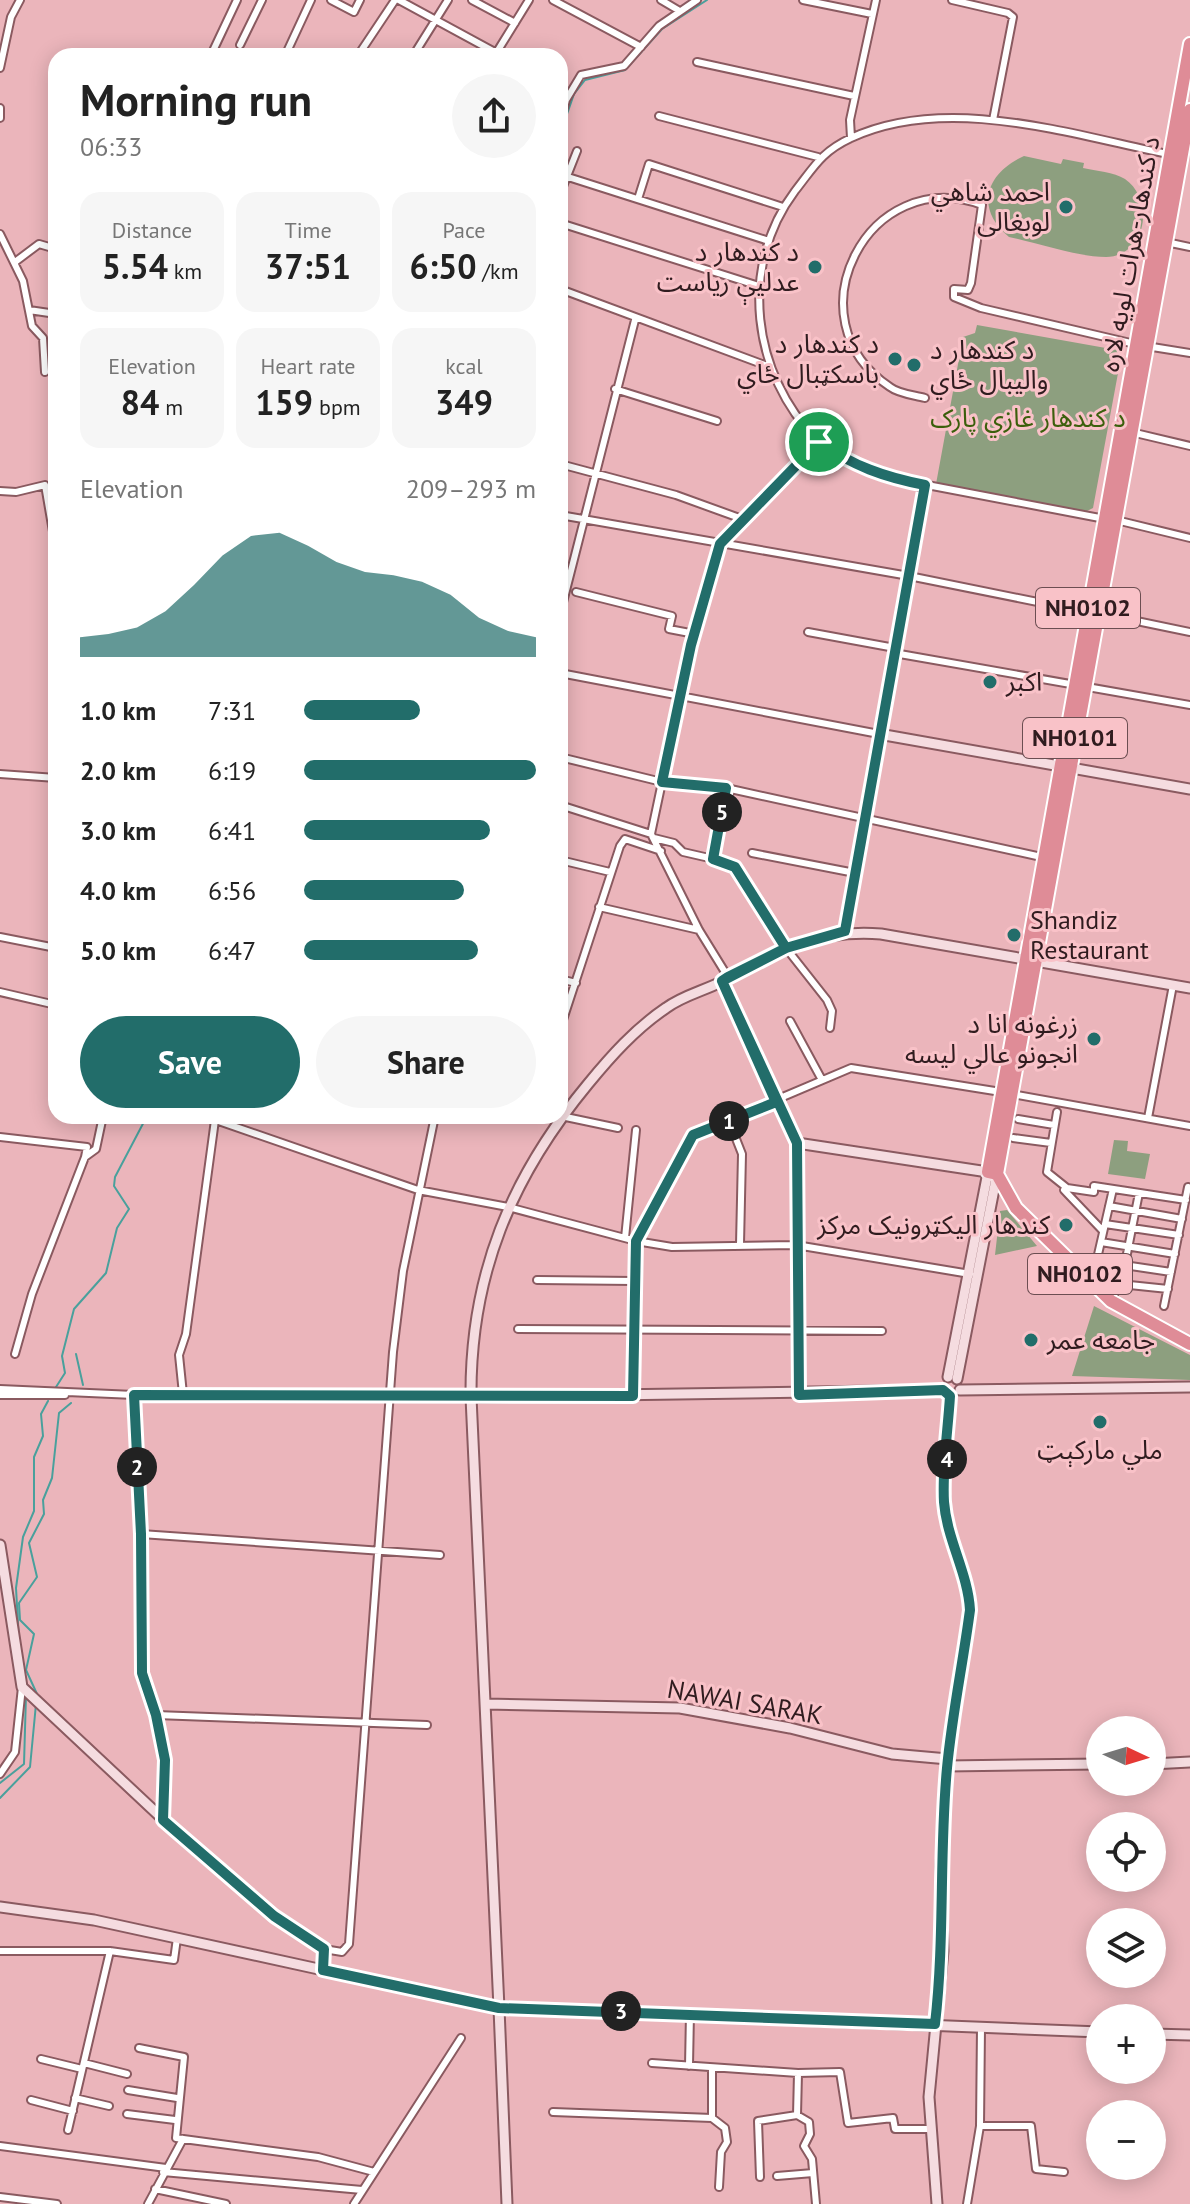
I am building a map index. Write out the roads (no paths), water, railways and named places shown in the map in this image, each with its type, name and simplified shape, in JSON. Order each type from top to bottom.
[{"type":"highway","name":"د کندهار-هرات لويه لاره","points":[[1181,157],[1190,44]]},
{"type":"highway","name":"د کندهار-هرات لويه لاره","points":[[992,1173],[1141,345],[1190,110]]},
{"type":"highway","name":"NH0102","points":[[992,1173],[1016,1208],[1111,1301],[1190,1344]]},
{"type":"street","points":[[0,68],[11,17],[18,0]]},
{"type":"street","points":[[214,48],[237,0]]},
{"type":"street","points":[[240,45],[262,0]]},
{"type":"street","points":[[289,48],[311,0]]},
{"type":"street","points":[[331,0],[354,12],[360,0]]},
{"type":"street","points":[[363,48],[397,0],[484,48]]},
{"type":"street","points":[[418,48],[448,0]]},
{"type":"street","points":[[472,0],[515,23]]},
{"type":"street","points":[[501,48],[529,0]]},
{"type":"street","points":[[553,0],[641,47]]},
{"type":"street","points":[[661,0],[678,10]]},
{"type":"street","points":[[568,97],[581,75],[624,66],[678,10],[697,0]]},
{"type":"street","points":[[803,0],[872,14]]},
{"type":"street","points":[[851,138],[854,96],[876,0]]},
{"type":"street","points":[[952,0],[1008,13],[1013,17],[993,120]]},
{"type":"street","points":[[697,62],[854,96]]},
{"type":"street","points":[[0,108],[0,118]]},
{"type":"street","points":[[659,116],[818,157]]},
{"type":"street","points":[[1181,157],[993,120],[918,118],[851,138],[818,157],[783,207],[769,241],[759,286],[763,345],[782,393],[819,442],[846,461],[880,476],[1190,538]]},
{"type":"street","points":[[577,151],[568,177],[769,241]]},
{"type":"street","points":[[638,199],[649,164],[783,207]]},
{"type":"street","points":[[925,398],[892,390],[864,366],[843,324],[844,285],[856,247],[880,222],[908,203],[948,198],[982,205],[971,283],[968,290],[954,289],[954,297],[981,308],[1141,345],[1190,353]]},
{"type":"street","points":[[568,226],[759,286]]},
{"type":"street","points":[[0,234],[15,262],[32,326],[43,338],[45,372]]},
{"type":"street","points":[[1161,241],[1190,247]]},
{"type":"street","points":[[15,262],[39,244],[48,247]]},
{"type":"street","points":[[568,292],[635,320],[770,367]]},
{"type":"street","points":[[29,310],[48,313]]},
{"type":"street","points":[[568,570],[635,320]]},
{"type":"street","points":[[615,389],[717,421]]},
{"type":"street","points":[[1126,431],[1190,446]]},
{"type":"street","points":[[799,1395],[797,1143],[776,1102],[725,979],[652,836],[680,695],[720,544],[819,442]]},
{"type":"street","points":[[568,466],[745,520]]},
{"type":"street","points":[[0,491],[16,492],[45,485],[48,502]]},
{"type":"street","points":[[845,931],[925,485]]},
{"type":"street","points":[[568,516],[909,576],[1190,632]]},
{"type":"street","points":[[576,592],[672,616],[669,629],[695,634]]},
{"type":"street","points":[[808,632],[1190,705]]},
{"type":"street","points":[[568,674],[1190,789]]},
{"type":"street","points":[[568,759],[662,782],[726,788],[1049,858]]},
{"type":"street","points":[[0,774],[48,777]]},
{"type":"street","points":[[713,859],[726,788]]},
{"type":"street","points":[[568,808],[674,843],[683,852],[735,867],[786,948],[827,1000],[832,1011],[830,1028]]},
{"type":"street","points":[[568,1006],[610,872],[625,839],[661,851]]},
{"type":"street","points":[[752,853],[855,873]]},
{"type":"street","points":[[568,862],[610,872]]},
{"type":"street","points":[[599,907],[699,930]]},
{"type":"street","points":[[568,1108],[619,1047],[667,1007],[786,948],[845,931],[881,934],[1190,988]]},
{"type":"street","points":[[0,937],[48,946]]},
{"type":"street","points":[[568,981],[576,983]]},
{"type":"street","points":[[1148,1118],[1173,985]]},
{"type":"street","points":[[0,992],[48,1003]]},
{"type":"street","points":[[790,1021],[822,1080]]},
{"type":"street","points":[[633,1396],[636,1241],[693,1135],[851,1068],[1190,1126]]},
{"type":"street","points":[[1057,1112],[1047,1172],[1060,1184],[1094,1192],[1094,1186],[1186,1200]]},
{"type":"street","points":[[568,1117],[618,1128]]},
{"type":"street","points":[[1018,1119],[1054,1125]]},
{"type":"street","points":[[729,1121],[742,1154],[740,1244]]},
{"type":"street","points":[[85,1157],[96,1149],[101,1124]]},
{"type":"street","points":[[183,1394],[179,1355],[186,1334],[214,1124]]},
{"type":"street","points":[[227,1124],[418,1190],[508,1207],[636,1241],[672,1247],[796,1245],[974,1274]]},
{"type":"street","points":[[23,1688],[163,1820],[274,1916],[324,1949],[342,1952],[349,1944],[389,1396],[403,1271],[433,1124]]},
{"type":"street","points":[[507,2204],[471,1353],[478,1306],[508,1207],[540,1146],[555,1124]]},
{"type":"street","points":[[625,1238],[636,1130]]},
{"type":"street","points":[[0,1137],[87,1147],[32,1294],[15,1354]]},
{"type":"street","points":[[1013,1138],[1051,1143]]},
{"type":"street","points":[[797,1143],[992,1173],[952,1378],[960,1390]]},
{"type":"street","points":[[1164,1306],[1188,1187]]},
{"type":"street","points":[[1094,1272],[1113,1189]]},
{"type":"street","points":[[1064,1190],[1104,1228],[1132,1228],[1179,1235]]},
{"type":"street","points":[[1111,1301],[1120,1284],[1139,1193]]},
{"type":"street","points":[[1109,1206],[1182,1219]]},
{"type":"street","points":[[1101,1242],[1175,1254]]},
{"type":"street","points":[[1097,1261],[1171,1272]]},
{"type":"street","points":[[537,1280],[634,1281]]},
{"type":"street","points":[[1120,1284],[1168,1289]]},
{"type":"street","points":[[518,1329],[635,1327],[882,1331]]},
{"type":"street","points":[[937,2204],[929,2097],[943,1951],[941,1867],[948,1763],[970,1610],[969,1594],[953,1550],[944,1501],[946,1393],[942,1384],[952,1378]]},
{"type":"street","points":[[0,1389],[134,1395],[471,1397],[946,1393],[960,1390],[1190,1387]]},
{"type":"street","points":[[0,1395],[93,1394]]},
{"type":"street","points":[[134,1395],[141,1534],[142,1673],[156,1715],[165,1760],[163,1820]]},
{"type":"street","points":[[141,1534],[440,1555]]},
{"type":"street","points":[[0,1545],[23,1688],[15,1752],[0,1774]]},
{"type":"street","name":"NAWAI SARAK","points":[[485,1704],[680,1708],[790,1728],[892,1754],[948,1763],[1086,1764]]},
{"type":"street","points":[[156,1715],[427,1725]]},
{"type":"street","points":[[1166,1763],[1190,1762]]},
{"type":"street","points":[[0,1907],[94,1920],[499,2008],[690,2013],[1086,2031]]},
{"type":"street","points":[[0,1951],[110,1951],[174,1960],[177,1938]]},
{"type":"street","points":[[323,1970],[324,1949]]},
{"type":"street","points":[[68,2130],[110,1951]]},
{"type":"street","points":[[689,2066],[690,2013]]},
{"type":"street","points":[[967,2204],[980,2126],[981,2027]]},
{"type":"street","points":[[1166,2034],[1190,2035]]},
{"type":"street","points":[[354,2204],[461,2038]]},
{"type":"street","points":[[139,2048],[184,2057],[174,2138],[318,2157],[374,2172]]},
{"type":"street","points":[[41,2059],[127,2074]]},
{"type":"street","points":[[652,2063],[842,2073],[848,2123],[893,2118],[895,2129],[930,2129]]},
{"type":"street","points":[[712,2068],[712,2118]]},
{"type":"street","points":[[797,2115],[798,2073]]},
{"type":"street","points":[[128,2090],[177,2098]]},
{"type":"street","points":[[75,2098],[109,2106]]},
{"type":"street","points":[[31,2100],[73,2111]]},
{"type":"street","points":[[553,2112],[712,2118],[725,2128],[727,2142],[721,2152],[719,2187]]},
{"type":"street","points":[[127,2114],[175,2120]]},
{"type":"street","points":[[760,2177],[758,2121],[797,2115],[809,2122],[810,2134],[804,2146],[812,2159],[816,2204]]},
{"type":"street","points":[[980,2126],[1031,2126],[1036,2169],[1064,2172]]},
{"type":"street","points":[[148,2204],[183,2139]]},
{"type":"street","points":[[0,2146],[165,2170],[362,2190]]},
{"type":"street","points":[[777,2176],[813,2173]]},
{"type":"street","points":[[155,2189],[226,2204]]},
{"type":"street","points":[[0,2197],[57,2204]]},
{"type":"waterway","points":[[568,111],[574,94],[585,80],[625,70],[662,29],[707,0]]},
{"type":"waterway","points":[[56,1387],[65,1373],[62,1356],[74,1309],[106,1273],[117,1228],[129,1209],[114,1186],[115,1177],[143,1124]]},
{"type":"waterway","points":[[76,1354],[83,1385]]},
{"type":"waterway","points":[[19,1641],[16,1588],[23,1537],[34,1511],[34,1457],[43,1436],[41,1414],[48,1401]]},
{"type":"waterway","points":[[37,1694],[26,1670],[34,1634],[20,1620],[19,1603],[37,1577],[29,1543],[44,1514],[43,1500],[52,1478],[59,1413],[71,1403]]},
{"type":"waterway","points":[[0,1783],[24,1764],[26,1695]]},
{"type":"waterway","points":[[0,1798],[30,1767],[36,1704]]},
{"type":"place","name":"احمد شاهي لوبغالی","points":[[1066,207]]},
{"type":"place","name":"د کندهار د عدلیې رياست","points":[[815,267]]},
{"type":"place","name":"د کندهار د باسکټبال ځاي","points":[[895,359]]},
{"type":"place","name":"د کندهار د واليبال ځاي","points":[[914,365]]},
{"type":"place","name":"اکبر","points":[[990,682]]},
{"type":"place","name":"Shandiz Restaurant","points":[[1014,935]]},
{"type":"place","name":"زرغونه انا د انجونو عالي لیسه","points":[[1094,1039]]},
{"type":"place","name":"کندهار الیکټرونیک مرکز","points":[[1066,1225]]},
{"type":"place","name":"جامعه عمر","points":[[1031,1340]]},
{"type":"place","name":"ملي مارکېټ","points":[[1100,1422]]},
{"type":"park label","name":"د کندهار غازي پارک","points":[[1028,418]]}]
